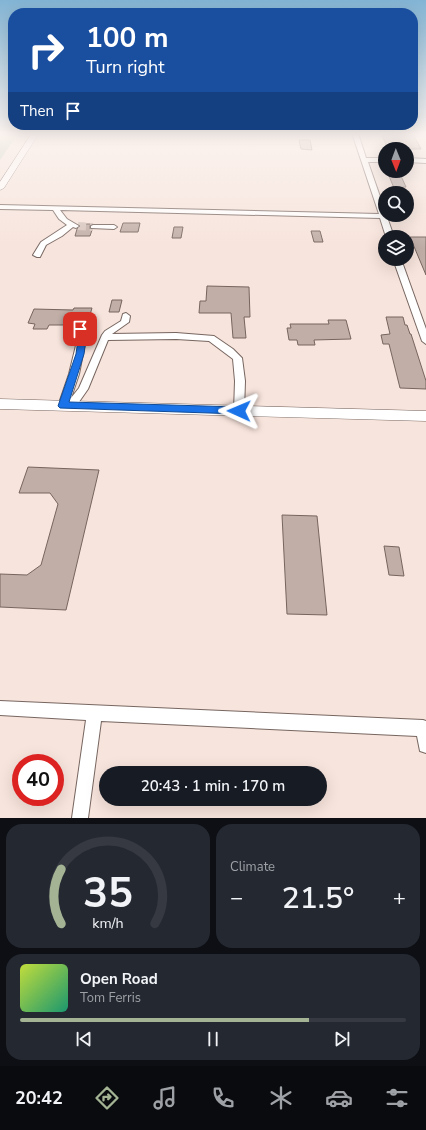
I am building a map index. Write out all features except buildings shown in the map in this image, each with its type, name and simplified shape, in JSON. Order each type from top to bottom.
[{"type":"street","points":[[0,188],[11,171]]},
{"type":"street","points":[[368,171],[378,204]]},
{"type":"street","points":[[0,208],[378,216]]},
{"type":"street","points":[[37,255],[40,246],[44,242],[54,238],[75,225],[61,217],[56,209]]},
{"type":"street","points":[[93,227],[114,227]]},
{"type":"street","points":[[399,266],[426,341]]},
{"type":"street","points":[[67,406],[82,389],[105,336],[108,332],[125,322],[126,316]]},
{"type":"street","points":[[67,406],[84,333],[80,329],[74,328]]},
{"type":"street","points":[[105,336],[176,336],[211,338],[230,351],[237,358],[240,381],[239,411]]},
{"type":"street","points":[[0,404],[426,416]]},
{"type":"street","points":[[0,708],[424,728],[426,745]]},
{"type":"street","points":[[80,818],[94,712]]},
{"type":"tunnel","points":[[78,226],[93,227]]},
{"type":"route","points":[[80,329],[84,333],[80,354],[63,406],[239,411]]}]
